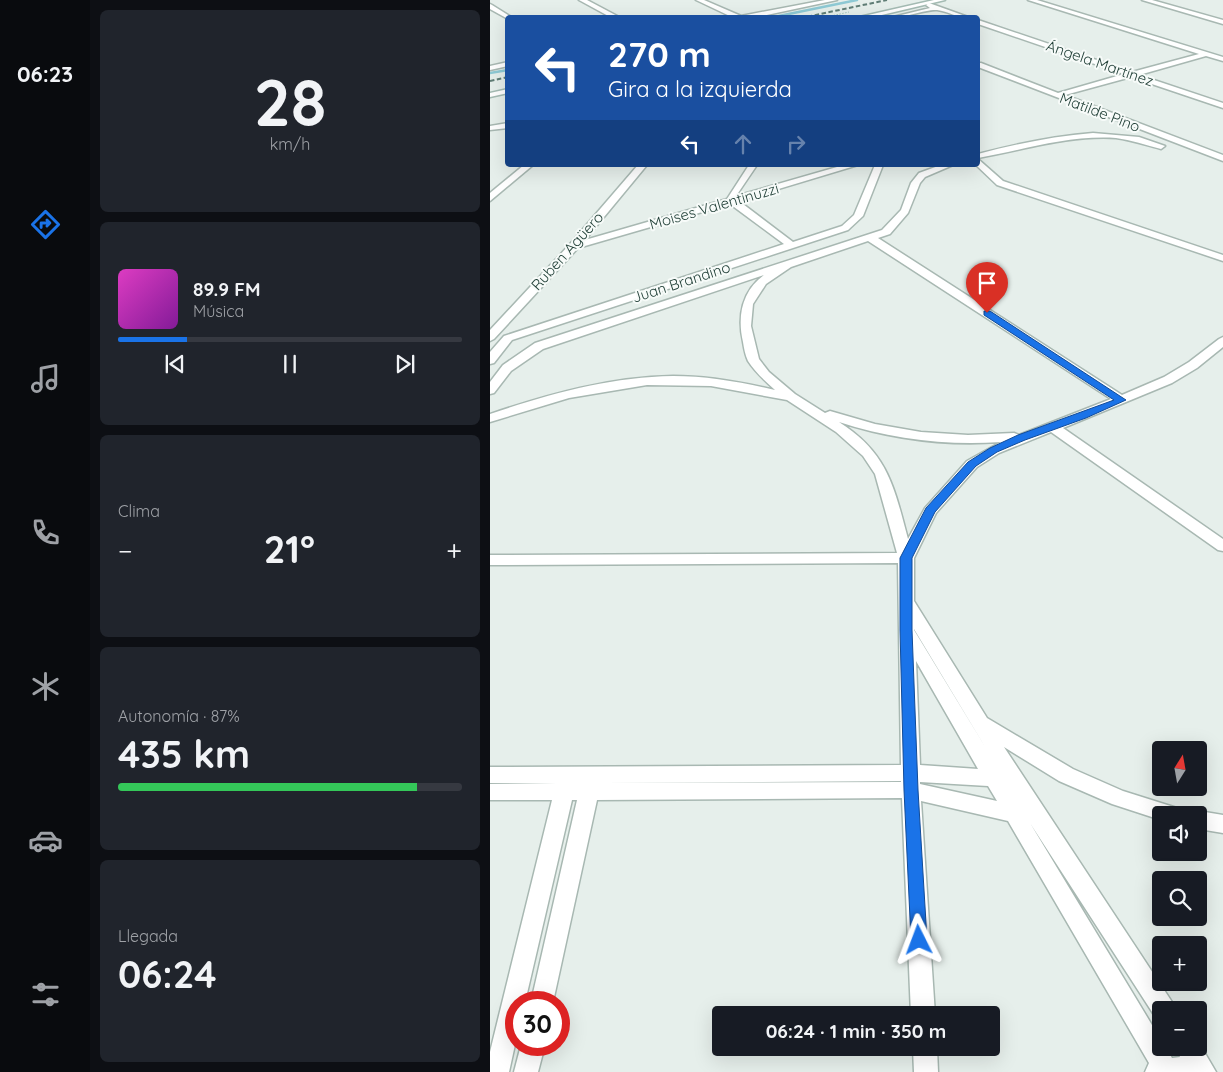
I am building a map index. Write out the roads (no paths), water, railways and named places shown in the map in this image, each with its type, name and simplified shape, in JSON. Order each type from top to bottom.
[{"type":"street","points":[[582,0],[612,15]]},
{"type":"street","points":[[699,0],[733,15]]},
{"type":"street","points":[[755,15],[834,0]]},
{"type":"street","points":[[872,15],[942,0]]},
{"type":"street","points":[[1031,0],[1223,59]]},
{"type":"street","points":[[1145,0],[1223,22]]},
{"type":"street","points":[[770,12],[776,4]]},
{"type":"street","points":[[925,4],[937,8],[946,14]]},
{"type":"street","points":[[490,6],[505,15]]},
{"type":"street","points":[[906,15],[937,8]]},
{"type":"street","name":"Ángela Martínez","points":[[980,23],[1223,106]]},
{"type":"street","points":[[1058,95],[1223,49]]},
{"type":"street","points":[[490,68],[505,65]]},
{"type":"street","name":"Matilde Pino","points":[[980,66],[1223,158]]},
{"type":"street","points":[[490,95],[505,92]]},
{"type":"street","points":[[490,128],[505,125]]},
{"type":"street","points":[[980,156],[1076,137],[1128,137],[1144,139],[1170,149]]},
{"type":"street","points":[[980,164],[1000,184],[1223,258]]},
{"type":"street","points":[[490,198],[527,167]]},
{"type":"street","name":"Ruben Agüero","points":[[490,337],[574,246],[641,167]]},
{"type":"street","points":[[752,167],[731,197],[732,201],[793,246]]},
{"type":"street","name":"Moises Valentinuzzi","points":[[574,246],[847,167]]},
{"type":"street","name":"Juan Brandino","points":[[492,355],[508,338],[845,228],[858,216],[879,167]]},
{"type":"street","points":[[490,390],[507,368],[539,346],[886,232],[905,211],[916,183],[922,176],[944,167]]},
{"type":"street","points":[[870,237],[1121,400]]},
{"type":"street","points":[[788,264],[762,282],[747,304],[745,326],[753,359],[766,376],[791,397],[841,429],[868,453],[882,474],[890,495],[906,558],[906,630],[911,782],[923,1006]]},
{"type":"street","points":[[906,558],[930,511],[972,464],[994,450],[1028,435],[1053,427],[1168,380],[1193,365],[1223,341]]},
{"type":"street","points":[[490,418],[563,395],[626,384],[667,381],[699,381],[750,388],[791,397]]},
{"type":"street","points":[[807,407],[860,425],[928,436],[975,438],[1028,435]]},
{"type":"street","points":[[1053,427],[1223,546]]},
{"type":"street","points":[[490,560],[906,558]]},
{"type":"street","points":[[906,600],[1014,779],[1158,1001]]},
{"type":"street","points":[[906,630],[1015,814],[1163,1072],[1197,1062]]},
{"type":"street","points":[[950,705],[1066,775],[1119,798],[1152,808]]},
{"type":"street","points":[[490,775],[566,783],[911,782],[993,778],[1014,779]]},
{"type":"street","points":[[911,782],[1015,814],[1037,814]]},
{"type":"street","points":[[490,792],[566,783]]},
{"type":"street","points":[[496,1072],[566,783]]},
{"type":"street","points":[[544,991],[591,783]]},
{"type":"street","points":[[1207,821],[1223,824]]},
{"type":"street","points":[[526,1072],[530,1056]]},
{"type":"street","points":[[925,1056],[926,1072]]},
{"type":"waterway","points":[[784,15],[857,0]]},
{"type":"waterway","points":[[490,73],[505,70]]},
{"type":"railway","points":[[815,15],[887,0]]},
{"type":"railway","points":[[490,81],[505,78]]}]
